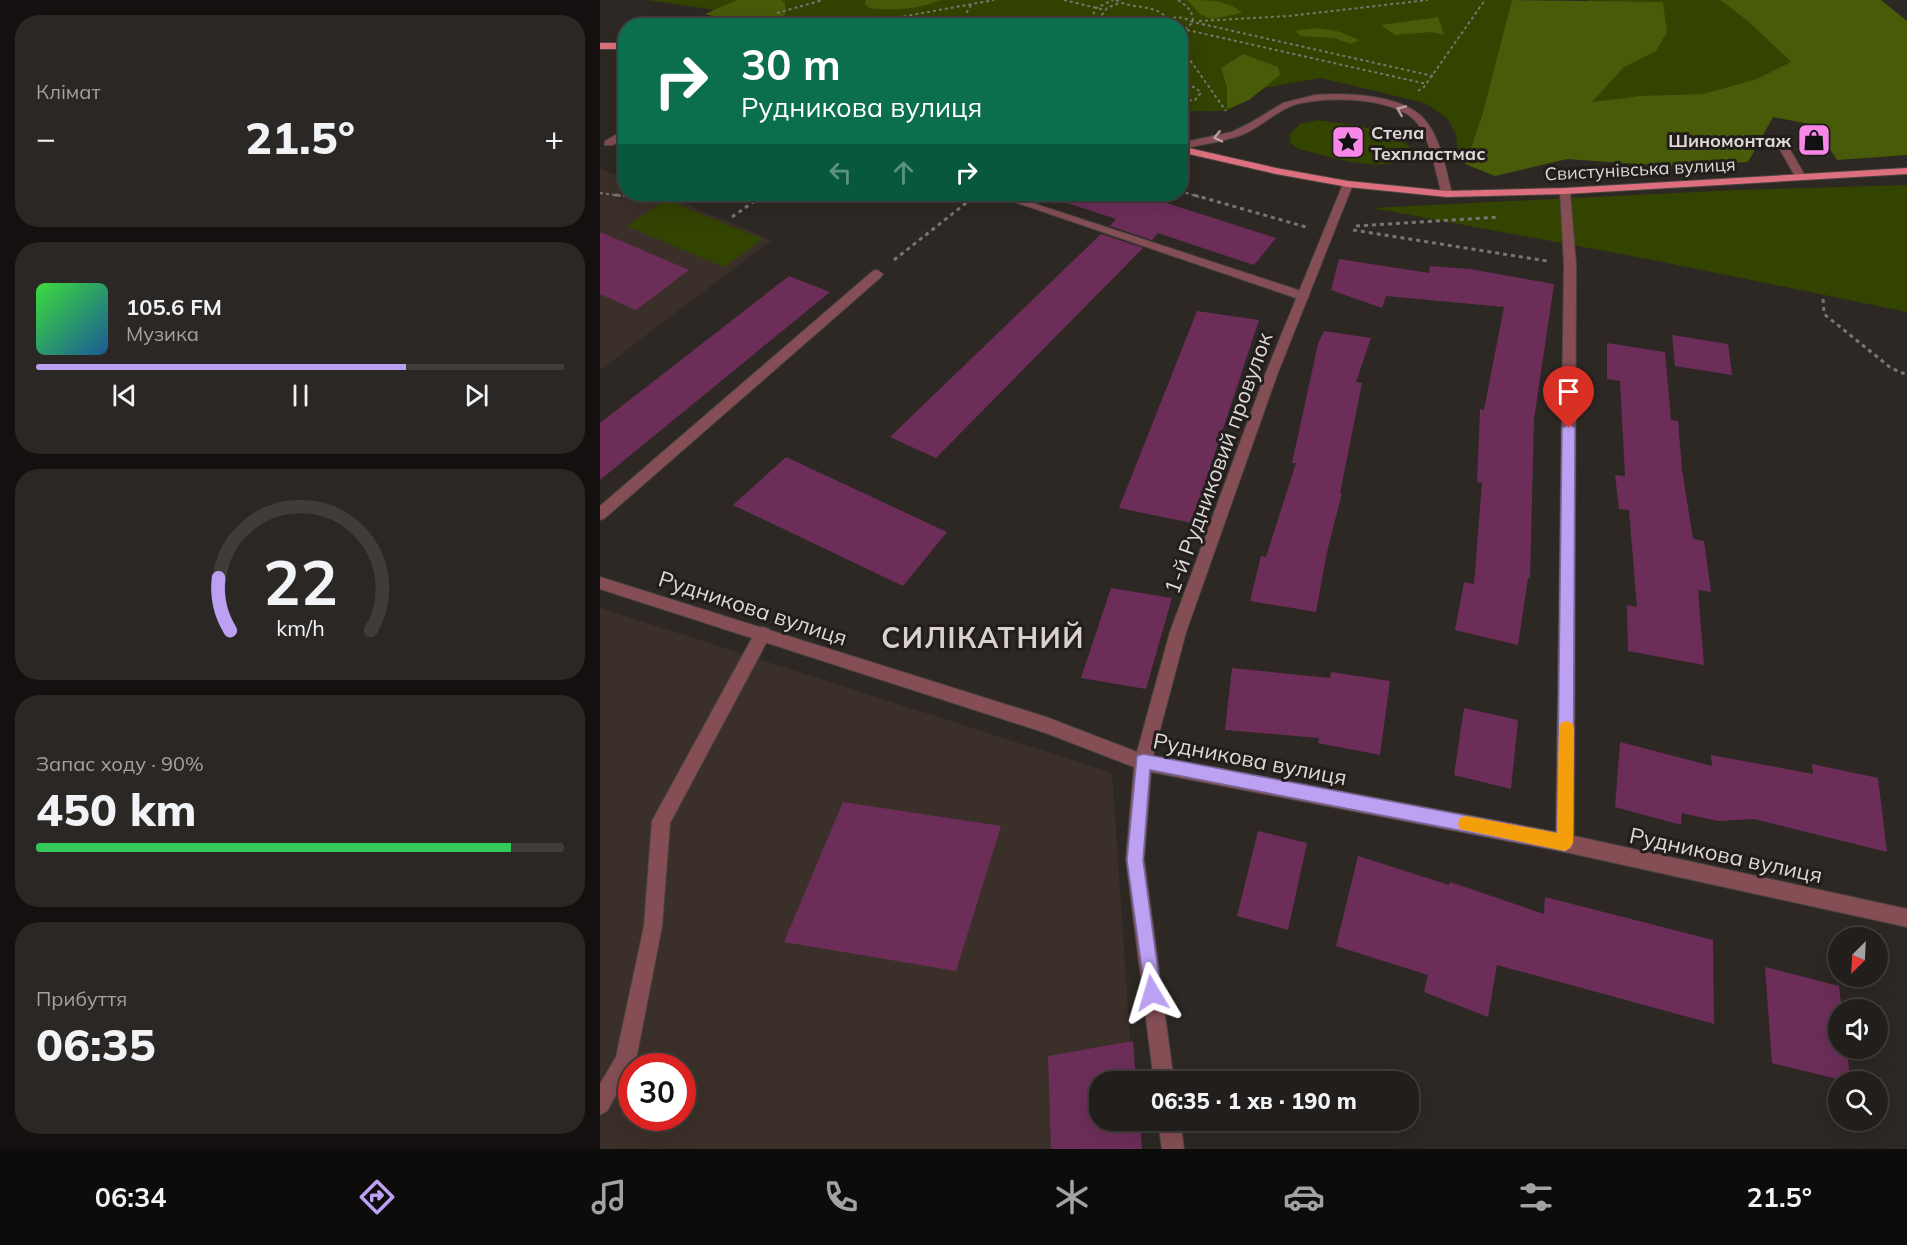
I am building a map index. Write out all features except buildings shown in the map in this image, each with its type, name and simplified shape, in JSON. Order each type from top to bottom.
[{"type":"main road","points":[[600,46],[618,46]]},
{"type":"main road","name":"Свистунівська вулиця","points":[[1188,149],[1276,171],[1348,184],[1447,194],[1565,191],[1907,171]]},
{"type":"street","points":[[1188,145],[1244,131],[1287,105],[1305,98],[1332,96],[1366,98],[1400,108],[1418,118],[1430,139],[1447,194]]},
{"type":"street","points":[[609,143],[618,137]]},
{"type":"street","points":[[1779,139],[1800,176]]},
{"type":"street","name":"1-й Рудниковий провулок","points":[[1163,1071],[1135,860],[1143,762],[1178,632],[1271,375],[1348,184]]},
{"type":"street","points":[[1565,191],[1570,265],[1565,843]]},
{"type":"street","points":[[1017,201],[1303,296]]},
{"type":"street","points":[[600,514],[877,274]]},
{"type":"street","name":"Рудникова вулиця","points":[[600,583],[1046,724],[1143,762],[1565,843],[1907,918]]},
{"type":"street","points":[[600,1104],[626,1060],[653,926],[661,821],[762,634]]},
{"type":"street","points":[[1171,1131],[1173,1149]]},
{"type":"path","points":[[777,13],[823,0]]},
{"type":"path","points":[[894,18],[994,0]]},
{"type":"path","points":[[1064,0],[1105,10]]},
{"type":"path","points":[[1096,8],[1114,0],[1120,3],[1154,7],[1163,11],[1167,18],[1178,16],[1183,18]]},
{"type":"path","points":[[1178,0],[1194,13],[1193,22],[1188,29]]},
{"type":"path","points":[[1193,22],[1289,16],[1428,0]]},
{"type":"path","points":[[1400,108],[1433,76],[1485,0]]},
{"type":"path","points":[[1103,18],[1105,10],[1120,3]]},
{"type":"path","points":[[967,18],[971,4]]},
{"type":"path","points":[[1094,18],[1096,8]]},
{"type":"path","points":[[1188,20],[1433,76]]},
{"type":"path","points":[[1188,30],[1426,84]]},
{"type":"path","points":[[1188,57],[1226,111]]},
{"type":"path","points":[[1188,85],[1200,90],[1210,88]]},
{"type":"path","points":[[1188,100],[1195,100],[1201,96],[1200,90]]},
{"type":"path","points":[[600,193],[618,195]]},
{"type":"path","points":[[1188,193],[1300,227],[1428,223],[1504,217]]},
{"type":"path","points":[[732,217],[755,201]]},
{"type":"path","points":[[877,274],[969,201]]},
{"type":"path","points":[[1331,227],[1570,265]]},
{"type":"path","points":[[1824,299],[1824,314],[1891,368],[1907,375]]},
{"type":"shaded area","points":[[600,168],[618,176],[618,201],[678,201],[772,240],[600,370]]},
{"type":"shaded area","points":[[600,608],[1112,773],[1132,1071],[1089,1071],[1089,1131],[1114,1131],[1138,1149],[600,1149]]},
{"type":"green space","points":[[647,0],[1514,0],[1482,116],[1465,164],[1458,151],[1456,135],[1448,119],[1425,103],[1321,78],[1263,88],[1249,100],[1226,111],[1188,111],[1188,18],[769,18]]},
{"type":"green space","points":[[737,0],[781,0],[785,3],[785,14],[782,18],[720,18],[705,14]]},
{"type":"green space","points":[[866,0],[940,0],[914,8],[887,9],[869,8],[865,4]]},
{"type":"green space","points":[[1187,0],[1224,3],[1242,13],[1212,19],[1201,15]]},
{"type":"green space","points":[[1512,0],[1663,2],[1667,32],[1656,51],[1623,68],[1592,102],[1641,96],[1703,94],[1757,79],[1791,62],[1748,21],[1720,0],[1881,0],[1907,21],[1907,155],[1837,160],[1815,125],[1773,117],[1748,162],[1664,166],[1567,159],[1495,176],[1465,164],[1482,116]]},
{"type":"green space","points":[[1588,0],[1766,0],[1830,64],[1740,99],[1577,106]]},
{"type":"green space","points":[[1438,17],[1444,35],[1432,32],[1395,35],[1381,25]]},
{"type":"green space","points":[[1315,28],[1337,31],[1360,40],[1351,44],[1334,38],[1301,36],[1295,31]]},
{"type":"green space","points":[[1243,54],[1278,67],[1280,75],[1249,100],[1227,109],[1227,87],[1221,68]]},
{"type":"green space","points":[[1318,120],[1382,132],[1404,142],[1412,150],[1403,159],[1390,163],[1359,163],[1298,149],[1290,142],[1290,134],[1300,124]]},
{"type":"green space","points":[[1907,185],[1907,312],[1648,259],[1372,208],[1735,190]]},
{"type":"green space","points":[[664,201],[668,201],[763,239],[724,267],[627,226]]},
{"type":"slow traffic","points":[[1466,824],[1565,843],[1566,728]]},
{"type":"place","name":"Шиномонтаж","points":[[1814,140]]},
{"type":"place","name":"Стела Техпластмас","points":[[1348,142]]},
{"type":"district","name":"СИЛІКАТНИЙ","points":[[983,637]]},
{"type":"route","points":[[1152,993],[1135,860],[1143,762],[1565,843],[1569,428]]}]
